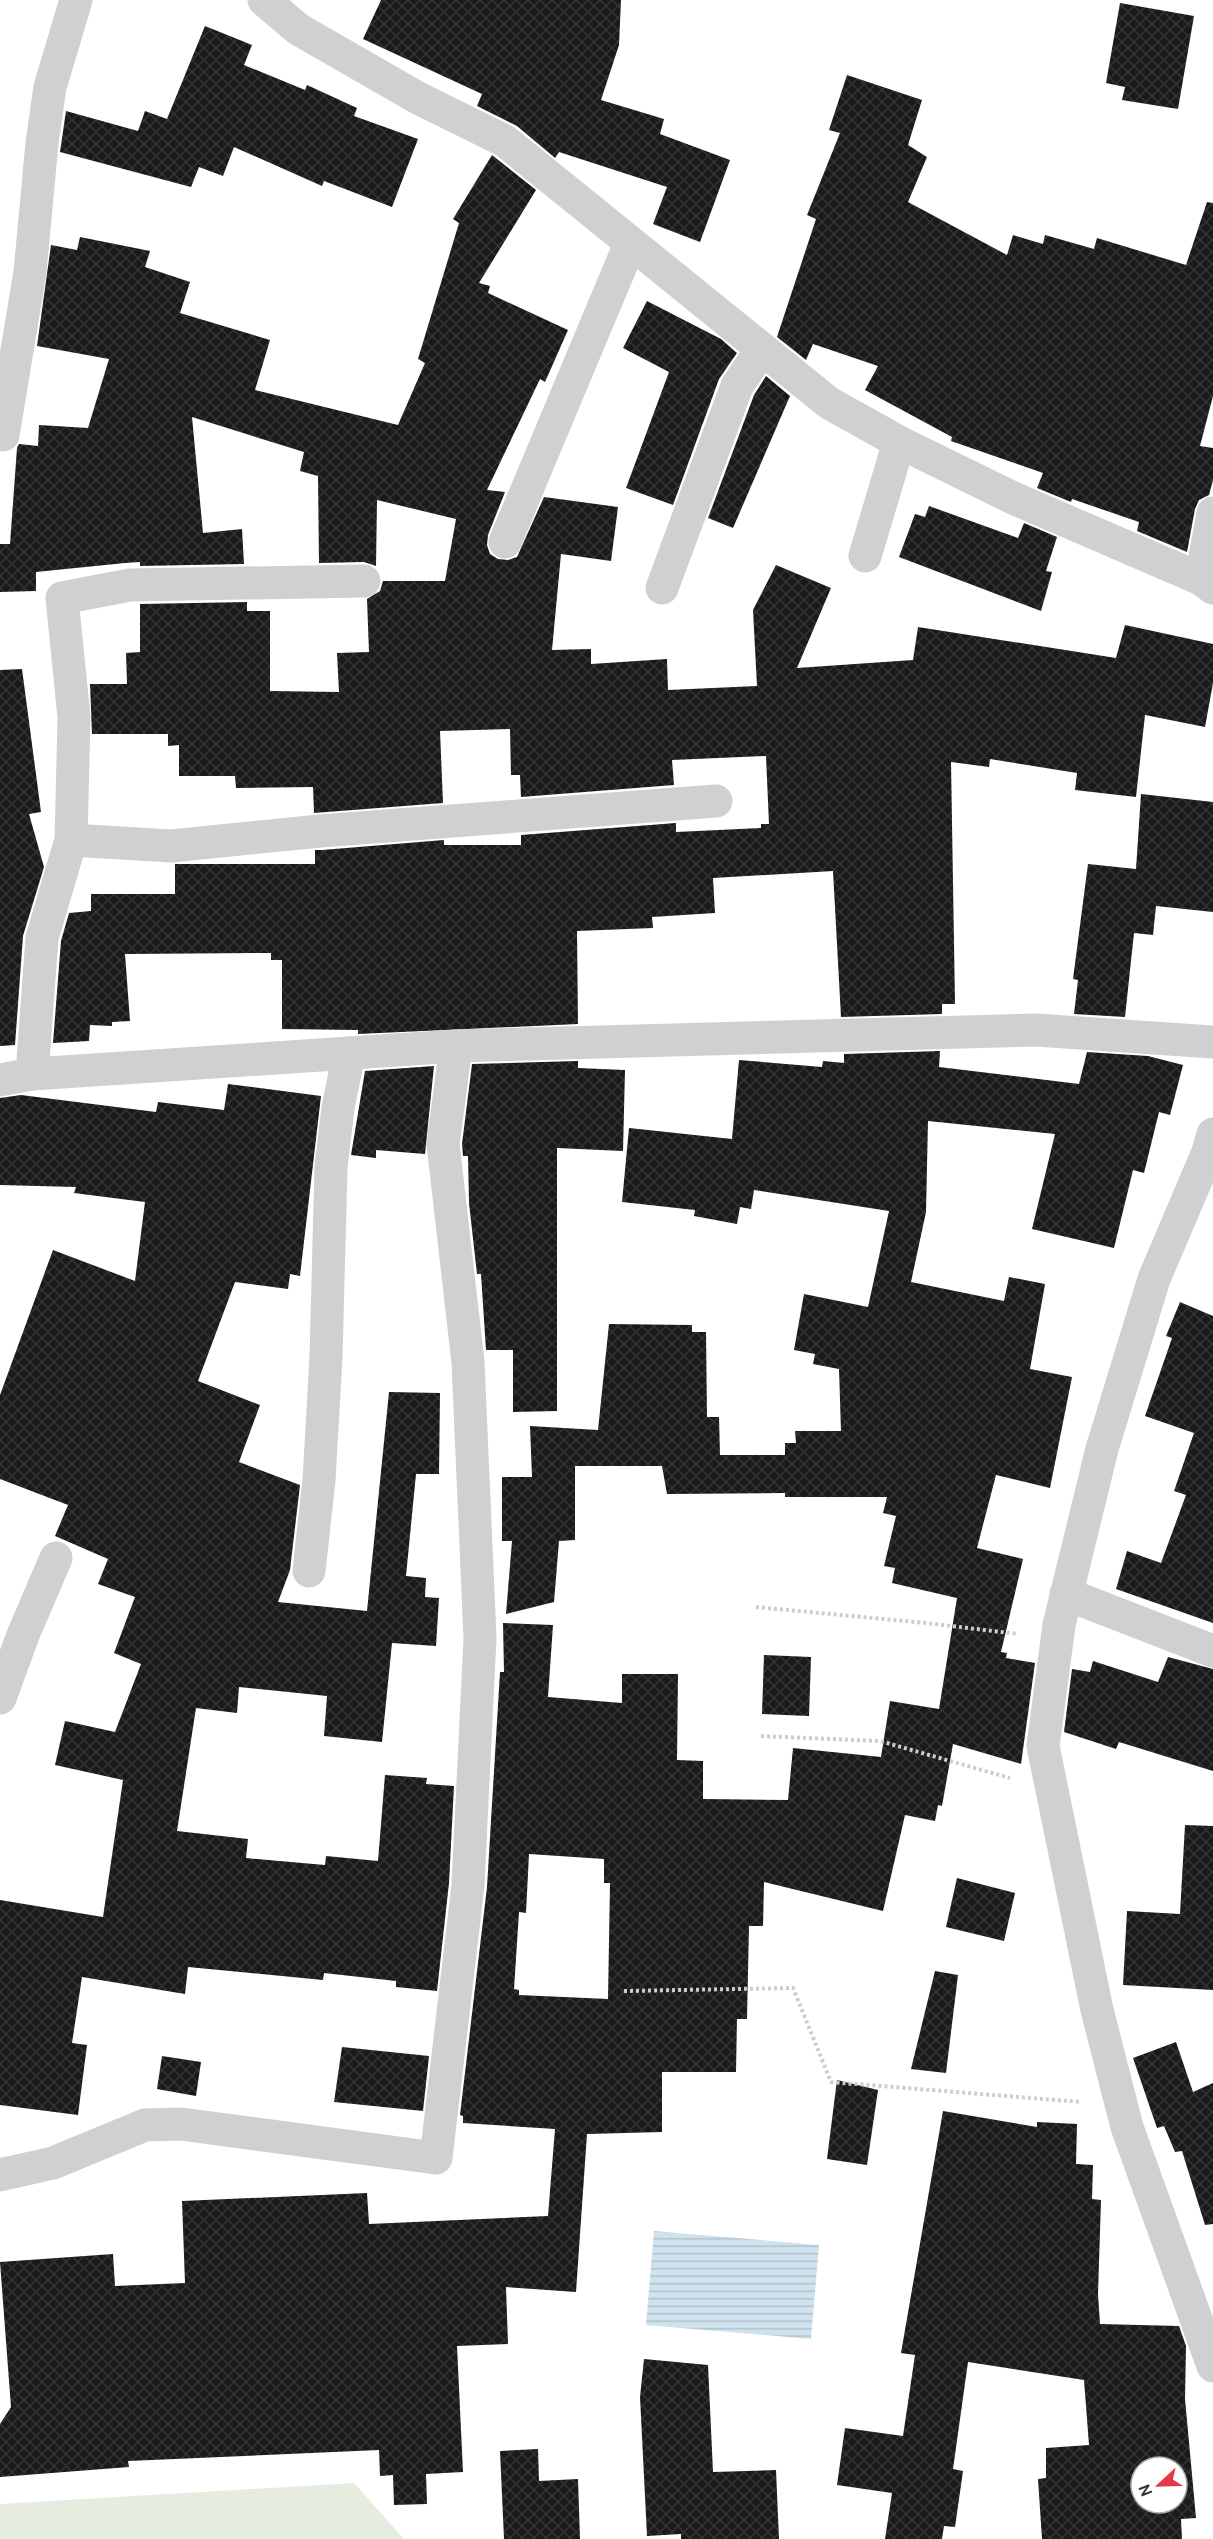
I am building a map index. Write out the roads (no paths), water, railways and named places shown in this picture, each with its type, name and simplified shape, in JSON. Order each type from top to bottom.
[{"type":"street","points":[[3,435],[30,272],[42,143],[50,87],[76,0]]},
{"type":"street","points":[[264,0],[298,29],[418,98],[504,141],[829,403],[899,442],[1013,498],[1207,583],[1213,513]]},
{"type":"street","points":[[505,542],[630,244]]},
{"type":"street","points":[[662,588],[737,386],[762,349]]},
{"type":"street","points":[[865,556],[899,442]]},
{"type":"street","points":[[32,1074],[42,938],[71,840],[74,717],[62,598],[130,585],[364,581]]},
{"type":"street","points":[[71,840],[171,846],[320,831],[716,801]]},
{"type":"street","points":[[0,1080],[32,1074],[456,1046],[1036,1030],[1213,1042]]},
{"type":"street","points":[[0,2175],[53,2163],[146,2125],[181,2124],[436,2158],[468,1885],[480,1638],[468,1362],[443,1144],[456,1046]]},
{"type":"street","points":[[309,1571],[319,1480],[326,1357],[331,1167],[338,1108],[349,1053]]},
{"type":"street","points":[[1213,1134],[1208,1152],[1154,1279],[1102,1449],[1057,1639],[1043,1746],[1097,2010],[1128,2127],[1213,2366]]},
{"type":"street","points":[[0,1698],[23,1635],[56,1558]]},
{"type":"street","points":[[1066,1594],[1213,1651]]},
{"type":"water","points":[[654,2231],[819,2245],[811,2339],[646,2325]]}]
